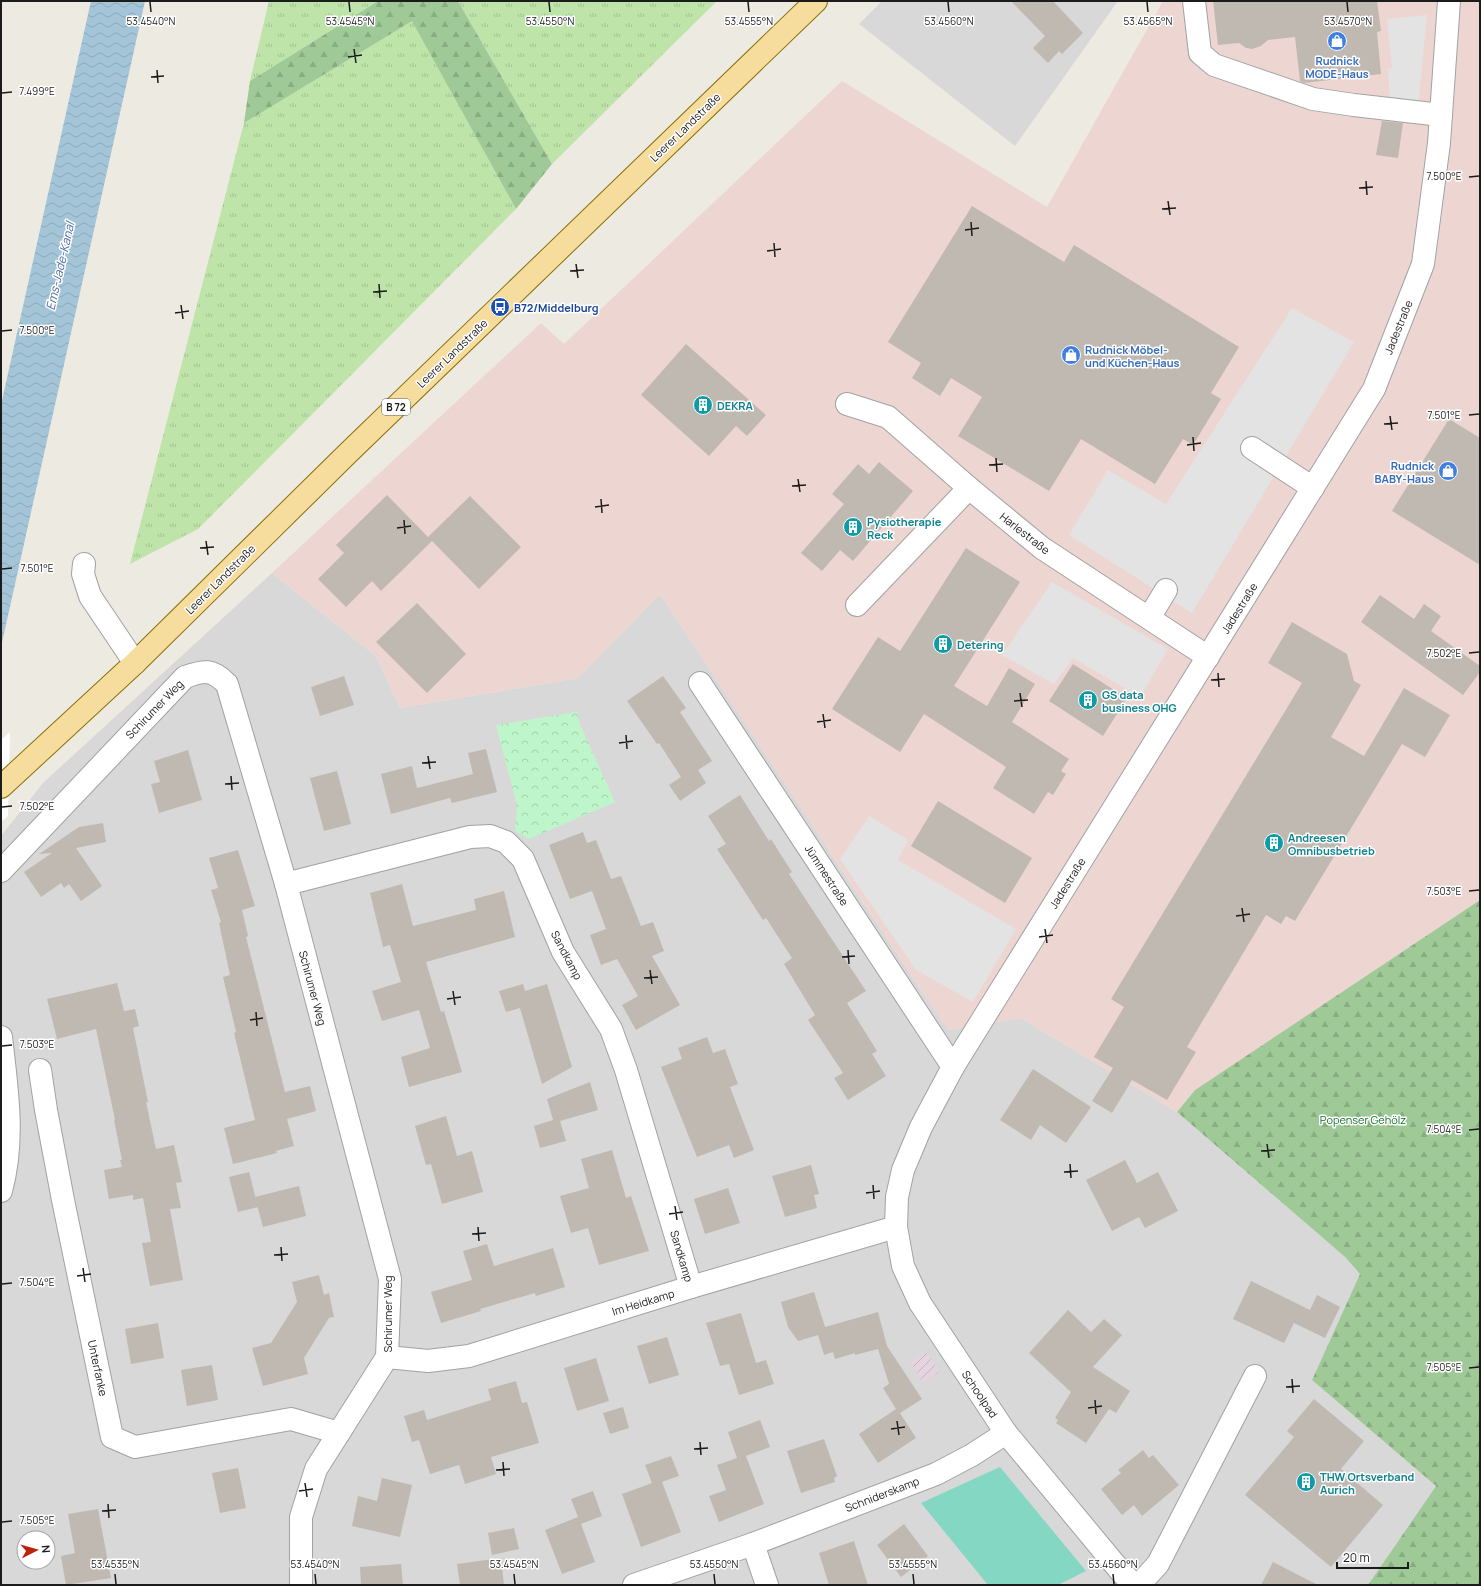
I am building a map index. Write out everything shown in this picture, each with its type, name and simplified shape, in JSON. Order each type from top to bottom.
[{"type":"main road","name":"Leerer Landstraße","points":[[5,783],[135,663],[347,454],[816,1]]},
{"type":"street","points":[[1194,1],[1200,53],[1214,65],[1313,98],[1354,105],[1441,115]]},
{"type":"street","name":"Jadestraße","points":[[903,1170],[921,1127],[953,1067],[1374,389],[1423,264],[1439,143],[1449,1]]},
{"type":"street","name":"Harlestraße","points":[[847,404],[888,418],[969,488],[1042,548],[1208,657]]},
{"type":"street","points":[[1252,448],[1313,488]]},
{"type":"street","points":[[857,605],[969,488]]},
{"type":"street","points":[[84,564],[83,574],[90,596],[135,663]]},
{"type":"street","points":[[1149,618],[1166,590]]},
{"type":"street","name":"Schirumer Weg","points":[[1,871],[185,677],[198,672],[210,671],[220,676],[227,684],[286,884],[390,1279],[387,1357],[316,1469],[300,1518],[301,1585]]},
{"type":"street","name":"Jümmestraße","points":[[700,683],[953,1067]]},
{"type":"street","name":"Sandkamp","points":[[286,884],[470,837],[490,836],[506,842],[523,859],[563,952],[611,1029],[628,1078],[691,1287]]},
{"type":"street","points":[[1,1037],[9,1112],[7,1170],[1,1191]]},
{"type":"street","name":"Unterfanke","points":[[40,1070],[62,1193],[112,1438],[135,1447],[291,1419],[339,1433]]},
{"type":"street","name":"Schoolpad","points":[[903,1170],[897,1197],[896,1228],[903,1266],[920,1303],[1006,1433],[1122,1573],[1134,1585]]},
{"type":"street","name":"Im Heidkamp","points":[[387,1357],[428,1360],[469,1356],[691,1287],[896,1228]]},
{"type":"street","points":[[1138,1585],[1158,1564],[1255,1376]]},
{"type":"street","name":"Schniderskamp","points":[[634,1585],[753,1544],[936,1474],[972,1456],[1006,1433]]},
{"type":"street","points":[[753,1544],[767,1585]]},
{"type":"shaded area","points":[[882,1],[1118,1],[1015,146],[859,24]]},
{"type":"shaded area","points":[[1163,1],[1480,1],[1480,900],[1195,1090],[1177,1112],[1021,1018],[949,1030],[923,993],[660,594],[578,678],[400,708],[376,656],[272,573],[541,323],[564,344],[842,81],[1047,207]]},
{"type":"shaded area","points":[[1427,15],[1418,107],[1390,101],[1388,69],[1392,68],[1387,19]]},
{"type":"shaded area","points":[[1292,308],[1354,342],[1192,613],[1069,535],[1108,470],[1166,504]]},
{"type":"shaded area","points":[[272,573],[376,656],[400,708],[578,678],[660,594],[923,993],[949,1030],[1021,1018],[1177,1112],[1345,1257],[1360,1274],[1312,1380],[1436,1486],[1368,1585],[1,1585],[1,836],[43,783]]},
{"type":"shaded area","points":[[1052,582],[1168,649],[1140,697],[1073,658],[1054,684],[1002,655]]},
{"type":"shaded area","points":[[869,816],[908,840],[898,860],[1016,929],[973,1002],[916,970],[840,859]]},
{"type":"shaded area","points":[[926,1352],[939,1372],[923,1383],[910,1363]]},
{"type":"shaded area","points":[[1000,1467],[1086,1571],[1058,1585],[988,1585],[921,1503]]},
{"type":"green space","points":[[269,1],[378,1],[250,81]]},
{"type":"green space","points":[[378,1],[458,1],[552,164],[516,209],[412,21],[244,123],[250,81]]},
{"type":"green space","points":[[458,1],[717,1],[552,164]]},
{"type":"green space","points":[[412,20],[516,209],[198,529],[130,564],[244,123]]},
{"type":"green space","points":[[577,712],[579,722],[615,802],[529,839],[515,831],[517,805],[496,725]]},
{"type":"green space","name":"Popenser Gehölz","points":[[1480,900],[1480,1585],[1368,1585],[1436,1486],[1312,1380],[1360,1274],[1345,1257],[1177,1112],[1195,1090]]},
{"type":"water","name":"Ems-Jade-Kanal","points":[[91,1],[145,1],[1,647],[1,405]]},
{"type":"pier","points":[[10,732],[8,816],[1,822],[1,740]]},
{"type":"building","points":[[1011,1],[1053,1],[1083,33],[1062,54],[1059,51],[1048,63],[1033,48],[1045,36]]},
{"type":"building","name":"Rudnick MODE-Haus","points":[[1213,1],[1377,1],[1381,31],[1377,32],[1381,74],[1304,83],[1300,81],[1295,37],[1268,40],[1261,46],[1252,49],[1246,48],[1239,43],[1218,45]]},
{"type":"building","points":[[1382,121],[1403,123],[1398,158],[1376,155]]},
{"type":"building","name":"Rudnick Möbel- und Küchen-Haus","points":[[972,206],[1064,262],[1074,245],[1239,347],[1211,393],[1221,399],[1193,445],[1183,439],[1155,484],[1081,439],[1049,491],[958,436],[982,397],[951,378],[940,396],[912,378],[921,363],[888,342]]},
{"type":"building","name":"DEKRA","points":[[686,344],[766,415],[747,436],[736,426],[709,456],[641,395]]},
{"type":"building","name":"Rudnick BABY-Haus","points":[[1449,419],[1480,438],[1480,565],[1392,511]]},
{"type":"building","name":"Pysiotherapie Reck","points":[[879,462],[913,491],[853,561],[840,550],[822,571],[801,553],[844,504],[832,494],[858,464],[869,474]]},
{"type":"building","points":[[387,495],[428,537],[470,496],[521,547],[479,589],[432,541],[381,591],[372,581],[346,607],[318,579],[344,553],[336,545]]},
{"type":"building","name":"Detering","points":[[966,548],[1020,582],[954,686],[987,706],[1009,668],[1035,684],[1012,722],[1069,759],[1061,771],[1066,774],[1053,795],[1048,792],[1034,814],[993,788],[1006,767],[924,714],[900,752],[832,709],[878,637],[900,651]]},
{"type":"building","points":[[1380,595],[1414,619],[1424,604],[1441,616],[1431,631],[1480,666],[1480,672],[1463,695],[1361,622]]},
{"type":"building","points":[[417,603],[466,654],[427,693],[376,642]]},
{"type":"building","name":"Andreesen Omnibusbetrieb","points":[[1292,622],[1347,654],[1354,681],[1361,685],[1331,737],[1364,756],[1404,688],[1450,715],[1425,757],[1402,744],[1295,921],[1286,916],[1281,924],[1266,915],[1187,1047],[1196,1052],[1167,1100],[1132,1080],[1112,1113],[1092,1101],[1113,1068],[1094,1057],[1124,1007],[1111,999],[1302,683],[1268,663]]},
{"type":"building","name":"GS data business OHG","points":[[1073,664],[1127,698],[1103,736],[1049,701]]},
{"type":"building","points":[[344,676],[354,705],[320,716],[311,687]]},
{"type":"building","points":[[663,676],[686,708],[680,712],[712,761],[698,770],[706,783],[680,801],[669,785],[681,777],[659,743],[657,744],[627,701]]},
{"type":"building","points":[[486,749],[497,792],[452,803],[450,798],[391,814],[381,774],[412,766],[417,788],[473,774],[468,753]]},
{"type":"building","points":[[188,750],[202,800],[159,813],[151,784],[160,782],[154,761]]},
{"type":"building","points":[[337,771],[351,824],[324,831],[310,778]]},
{"type":"building","points":[[740,795],[769,841],[771,839],[792,872],[789,874],[866,991],[847,1003],[877,1051],[872,1054],[886,1076],[848,1100],[834,1078],[843,1073],[808,1020],[815,1015],[784,964],[792,958],[766,918],[763,920],[717,849],[726,844],[708,816]]},
{"type":"building","points":[[938,801],[1032,858],[1005,903],[911,846]]},
{"type":"building","points":[[103,823],[106,842],[76,848],[102,886],[81,901],[69,884],[64,888],[61,883],[41,897],[24,872],[52,853],[39,854],[79,827]]},
{"type":"building","points":[[583,832],[587,843],[596,840],[611,879],[621,876],[641,926],[653,922],[664,951],[652,956],[680,1005],[636,1030],[622,1005],[638,996],[617,959],[601,965],[590,935],[606,929],[592,891],[570,899],[549,845]]},
{"type":"building","points":[[238,850],[255,906],[242,910],[248,936],[246,937],[285,1092],[310,1086],[316,1111],[287,1119],[294,1146],[276,1151],[277,1153],[233,1164],[224,1128],[255,1120],[234,1033],[236,1032],[223,977],[230,975],[219,923],[221,922],[211,890],[218,888],[209,858]]},
{"type":"building","points":[[402,884],[413,926],[476,910],[474,899],[504,891],[515,937],[426,962],[441,1012],[444,1011],[462,1072],[409,1087],[401,1057],[430,1048],[419,1010],[382,1021],[372,991],[401,982],[390,945],[383,947],[370,893]]},
{"type":"building","points":[[117,983],[124,1011],[135,1009],[139,1026],[133,1028],[156,1149],[174,1145],[182,1182],[176,1183],[181,1208],[170,1209],[183,1280],[150,1286],[142,1243],[151,1242],[143,1198],[133,1200],[133,1195],[109,1199],[104,1170],[122,1167],[120,1160],[122,1160],[96,1029],[57,1039],[47,999]]},
{"type":"building","points":[[523,984],[525,991],[547,984],[572,1067],[542,1084],[520,1008],[506,1012],[499,991]]},
{"type":"building","points":[[707,1037],[713,1053],[725,1049],[738,1084],[730,1087],[754,1150],[734,1158],[729,1145],[697,1157],[661,1067],[682,1059],[678,1048]]},
{"type":"building","points":[[1033,1069],[1091,1107],[1066,1143],[1040,1125],[1031,1140],[1000,1120]]},
{"type":"building","points":[[590,1082],[598,1110],[560,1121],[566,1141],[540,1148],[534,1126],[553,1120],[547,1099]]},
{"type":"building","points":[[446,1116],[457,1156],[472,1151],[483,1192],[442,1204],[431,1164],[426,1165],[415,1126]]},
{"type":"building","points":[[612,1150],[626,1198],[631,1196],[649,1251],[599,1265],[588,1228],[571,1233],[560,1196],[589,1188],[581,1159]]},
{"type":"building","points":[[1125,1160],[1137,1183],[1158,1172],[1178,1211],[1145,1228],[1139,1217],[1112,1231],[1086,1180]]},
{"type":"building","points":[[811,1165],[819,1194],[814,1195],[817,1208],[785,1217],[772,1176]]},
{"type":"building","points":[[249,1172],[258,1207],[238,1212],[229,1177]]},
{"type":"building","points":[[299,1186],[306,1216],[263,1227],[255,1197]]},
{"type":"building","points":[[728,1188],[740,1223],[705,1234],[694,1199]]},
{"type":"building","points":[[487,1244],[494,1266],[553,1248],[565,1287],[536,1296],[535,1293],[480,1309],[481,1311],[441,1323],[431,1292],[472,1280],[463,1251]]},
{"type":"building","points":[[319,1275],[324,1295],[329,1293],[334,1317],[329,1318],[304,1358],[308,1374],[263,1386],[252,1348],[271,1343],[297,1302],[292,1282]]},
{"type":"building","points":[[1251,1281],[1310,1310],[1317,1295],[1340,1307],[1325,1338],[1294,1323],[1284,1343],[1233,1319]]},
{"type":"building","points":[[814,1292],[825,1327],[878,1312],[887,1346],[922,1399],[900,1413],[916,1438],[878,1463],[859,1434],[896,1409],[883,1388],[889,1384],[878,1349],[855,1355],[855,1353],[835,1359],[833,1352],[824,1355],[818,1335],[798,1341],[788,1327],[781,1302]]},
{"type":"building","points":[[1068,1310],[1091,1332],[1104,1319],[1122,1335],[1093,1367],[1130,1391],[1116,1413],[1109,1409],[1086,1443],[1056,1423],[1058,1420],[1055,1418],[1071,1392],[1029,1353]]},
{"type":"building","points":[[741,1313],[756,1363],[766,1360],[774,1384],[739,1395],[729,1364],[720,1366],[706,1323]]},
{"type":"building","points":[[158,1323],[164,1358],[131,1364],[125,1329]]},
{"type":"building","points":[[667,1337],[679,1375],[649,1384],[637,1346]]},
{"type":"building","points":[[596,1358],[609,1401],[577,1411],[564,1368]]},
{"type":"building","points":[[212,1365],[218,1400],[187,1406],[181,1370]]},
{"type":"building","points":[[516,1381],[522,1403],[527,1402],[539,1443],[491,1457],[496,1474],[465,1484],[459,1465],[430,1474],[419,1440],[412,1442],[404,1416],[424,1410],[427,1420],[491,1400],[488,1389]]},
{"type":"building","name":"THW Ortsverband Aurich","points":[[1314,1399],[1364,1441],[1341,1469],[1383,1505],[1331,1567],[1245,1495],[1294,1437],[1287,1431]]},
{"type":"building","points":[[623,1407],[629,1428],[610,1434],[603,1413]]},
{"type":"building","points":[[760,1420],[770,1447],[746,1456],[764,1504],[719,1522],[709,1496],[726,1490],[717,1465],[737,1458],[728,1432]]},
{"type":"building","points":[[824,1439],[837,1476],[834,1478],[835,1482],[801,1493],[787,1451]]},
{"type":"building","points":[[1143,1450],[1149,1458],[1153,1455],[1179,1485],[1142,1516],[1134,1505],[1122,1515],[1101,1489],[1121,1473],[1118,1470]]},
{"type":"building","points":[[671,1456],[679,1476],[662,1482],[681,1532],[641,1547],[622,1494],[652,1483],[645,1465]]},
{"type":"building","points":[[238,1468],[246,1508],[220,1513],[212,1473]]},
{"type":"building","points":[[382,1478],[412,1485],[400,1537],[352,1526],[358,1496],[377,1501]]},
{"type":"building","points":[[593,1491],[602,1516],[581,1524],[595,1562],[562,1574],[545,1530],[578,1517],[571,1499]]},
{"type":"building","points":[[98,1509],[111,1578],[66,1585],[61,1556],[75,1553],[68,1514]]},
{"type":"building","points":[[904,1524],[928,1556],[901,1577],[877,1545]]},
{"type":"building","points":[[514,1528],[519,1549],[492,1555],[488,1533]]},
{"type":"building","points":[[854,1541],[868,1585],[829,1585],[819,1553]]},
{"type":"building","points":[[501,1558],[504,1585],[460,1585],[457,1564]]},
{"type":"building","points":[[1273,1562],[1318,1585],[1261,1585]]},
{"type":"building","points":[[401,1564],[403,1585],[361,1585],[360,1567]]},
{"type":"place","name":"Rudnick MODE-Haus","points":[[1337,41]]},
{"type":"place","name":"B72/Middelburg","points":[[500,307]]},
{"type":"place","name":"Rudnick Möbel- und Küchen-Haus","points":[[1071,355]]},
{"type":"place","name":"DEKRA","points":[[703,405]]},
{"type":"place","name":"Rudnick BABY-Haus","points":[[1448,471]]},
{"type":"place","name":"Pysiotherapie Reck","points":[[853,527]]},
{"type":"place","name":"Detering","points":[[943,644]]},
{"type":"place","name":"GS data business OHG","points":[[1088,700]]},
{"type":"place","name":"Andreesen Omnibusbetrieb","points":[[1274,843]]},
{"type":"place","name":"THW Ortsverband Aurich","points":[[1306,1482]]}]
